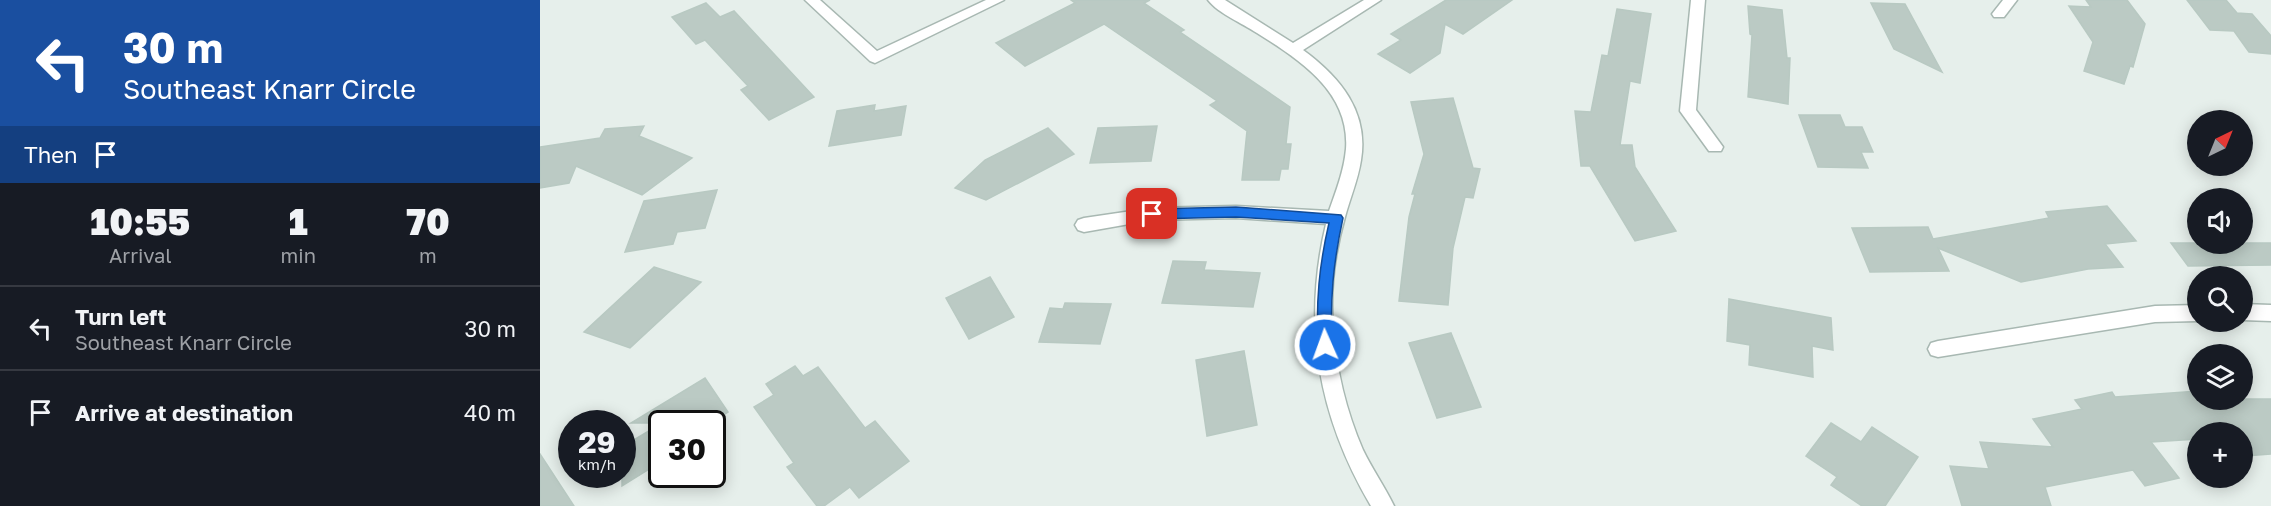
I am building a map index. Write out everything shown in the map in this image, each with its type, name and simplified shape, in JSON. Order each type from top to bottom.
[{"type":"street","points":[[812,0],[875,58],[997,0]]},
{"type":"street","points":[[1215,0],[1319,70],[1345,102],[1352,123],[1353,170],[1336,218],[1326,266],[1323,302],[1325,345],[1333,388],[1350,445],[1383,506]]},
{"type":"street","points":[[1292,50],[1374,0]]},
{"type":"street","points":[[1698,0],[1688,111],[1715,147]]},
{"type":"street","points":[[1999,14],[2010,0]]},
{"type":"street","points":[[1084,225],[1152,214],[1224,212],[1336,218]]},
{"type":"street","points":[[2253,312],[2271,313]]},
{"type":"street","points":[[1938,349],[2155,314],[2187,313]]},
{"type":"building","points":[[1071,0],[1150,0],[1144,3],[1184,30],[1180,32],[1290,107],[1286,144],[1291,144],[1288,169],[1281,169],[1279,180],[1242,180],[1247,131],[1210,105],[1217,101],[1104,24],[1025,66],[996,43],[1075,3]]},
{"type":"building","points":[[1446,0],[1512,0],[1463,34],[1445,24],[1440,53],[1410,73],[1378,54],[1401,40],[1391,34]]},
{"type":"building","points":[[2086,0],[2127,0],[2145,24],[2133,67],[2130,66],[2124,84],[2084,71],[2093,42],[2069,6],[2091,7]]},
{"type":"building","points":[[2187,0],[2226,0],[2237,13],[2252,14],[2271,36],[2271,54],[2249,52],[2234,31],[2210,30]]},
{"type":"building","points":[[706,3],[720,17],[734,11],[814,97],[769,120],[741,90],[748,86],[705,40],[696,44],[672,17]]},
{"type":"building","points":[[1871,3],[1905,4],[1942,72],[1894,49]]},
{"type":"building","points":[[1748,6],[1782,10],[1787,58],[1790,58],[1788,104],[1748,97],[1752,35],[1750,34]]},
{"type":"building","points":[[1617,9],[1651,14],[1640,83],[1630,81],[1620,145],[1632,145],[1635,167],[1676,231],[1635,241],[1590,166],[1581,166],[1575,111],[1591,112],[1602,55],[1608,56]]},
{"type":"building","points":[[1453,98],[1473,168],[1480,169],[1473,198],[1465,197],[1453,248],[1448,305],[1399,301],[1409,217],[1415,194],[1412,194],[1424,154],[1411,102]]},
{"type":"building","points":[[875,105],[874,111],[906,106],[901,135],[829,146],[837,111]]},
{"type":"building","points":[[1799,115],[1840,115],[1845,127],[1862,127],[1873,152],[1861,152],[1868,168],[1818,167]]},
{"type":"building","points":[[644,126],[639,136],[692,158],[642,195],[576,166],[569,183],[540,188],[540,147],[600,138],[605,129]]},
{"type":"building","points":[[1157,126],[1151,161],[1090,163],[1098,128]]},
{"type":"building","points":[[1048,128],[1074,154],[986,200],[955,188],[985,160]]},
{"type":"building","points":[[717,190],[705,228],[677,232],[673,244],[625,252],[644,201]]},
{"type":"building","points":[[2107,206],[2136,241],[2105,244],[2123,267],[2088,269],[2021,282],[1938,248],[1949,271],[1870,272],[1852,228],[1928,227],[1933,239],[2049,218],[2046,212]]},
{"type":"building","points":[[2171,243],[2187,243],[2187,254],[2253,254],[2253,243],[2271,243],[2271,265],[2188,266]]},
{"type":"building","points":[[1173,261],[1206,262],[1204,270],[1260,273],[1253,307],[1162,303]]},
{"type":"building","points":[[654,267],[701,282],[630,348],[584,332]]},
{"type":"building","points":[[990,277],[1014,317],[969,339],[946,298]]},
{"type":"building","points":[[1729,299],[1831,318],[1833,350],[1812,346],[1813,377],[1749,365],[1750,345],[1727,341]]},
{"type":"building","points":[[1065,303],[1111,304],[1100,344],[1039,342],[1050,308],[1063,309]]},
{"type":"building","points":[[1451,333],[1481,407],[1437,418],[1409,343]]},
{"type":"building","points":[[1244,351],[1257,425],[1207,436],[1196,360]]},
{"type":"building","points":[[795,366],[803,376],[818,367],[865,428],[875,421],[909,461],[859,498],[850,487],[824,506],[817,506],[787,467],[794,463],[754,407],[774,395],[766,384]]},
{"type":"building","points":[[705,378],[728,412],[726,413],[726,410],[652,410]]},
{"type":"building","points":[[2112,392],[2115,397],[2187,392],[2187,410],[2253,410],[2253,399],[2271,399],[2271,454],[2253,455],[2253,422],[2187,422],[2187,440],[2151,442],[2179,478],[2145,486],[2133,470],[2045,487],[2051,506],[1962,506],[1950,466],[1989,469],[1980,442],[2053,447],[2033,419],[2082,409],[2075,400]]},
{"type":"building","points":[[648,413],[648,423],[636,423],[636,420]]},
{"type":"building","points":[[1831,423],[1861,442],[1872,427],[1918,457],[1885,506],[1862,506],[1831,485],[1837,477],[1806,456]]},
{"type":"building","points":[[648,431],[648,470],[636,477],[636,439]]},
{"type":"building","points":[[540,454],[558,482],[558,488],[562,488],[574,506],[540,506]]},
{"type":"route","points":[[1152,214],[1236,212],[1336,218],[1326,266],[1323,302],[1325,345]]}]
